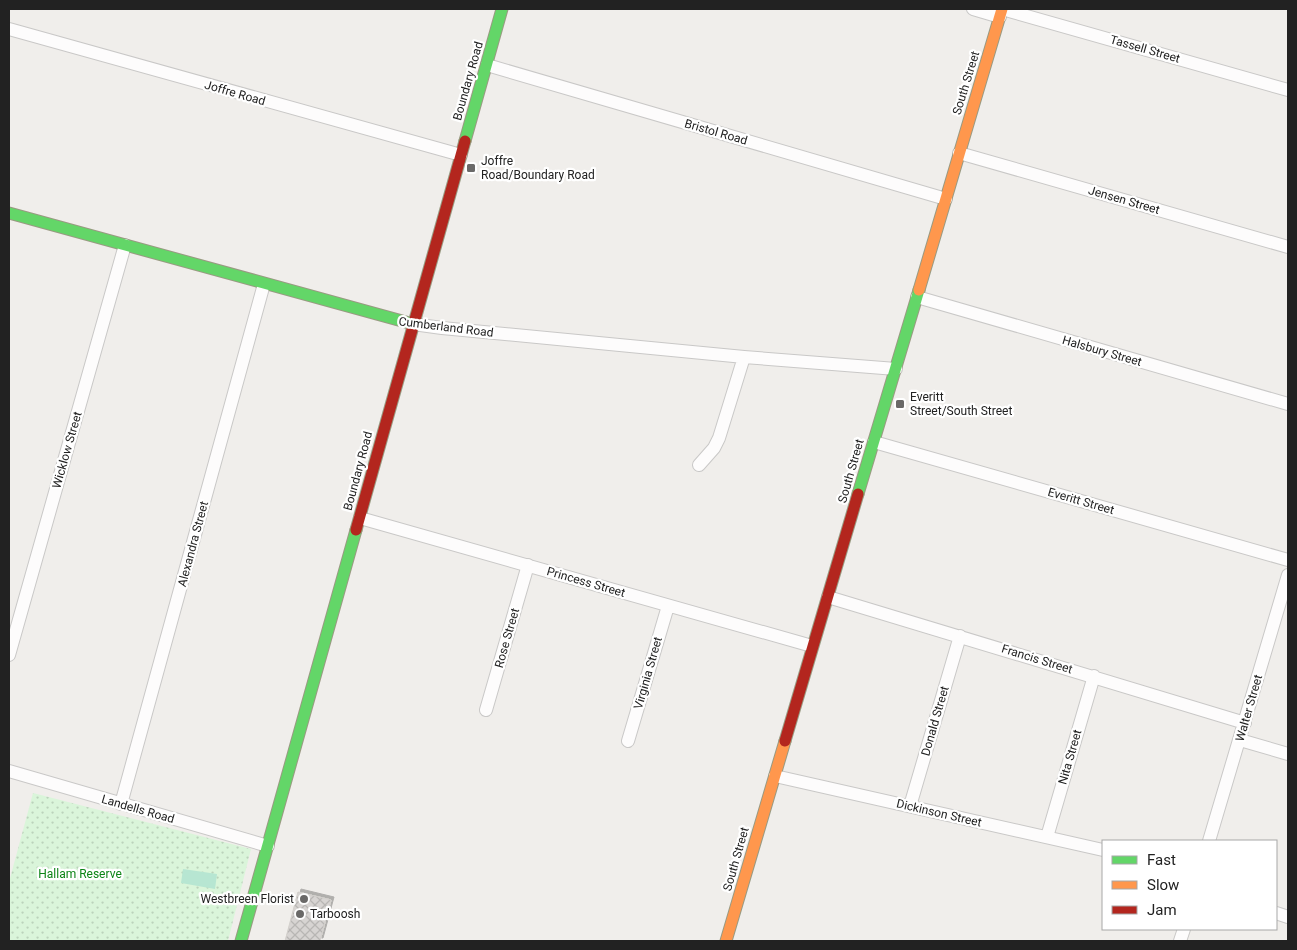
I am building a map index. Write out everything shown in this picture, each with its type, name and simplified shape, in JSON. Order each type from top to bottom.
[{"type":"main road","name":"Boundary Road","points":[[241,941],[502,9]]},
{"type":"main road","name":"South Street","points":[[726,941],[1001,13]]},
{"type":"main road","name":"Cumberland Road","points":[[9,213],[413,324]]},
{"type":"street","name":"Tassell Street","points":[[973,9],[1001,13],[1288,90]]},
{"type":"street","name":"Joffre Road","points":[[9,29],[461,155]]},
{"type":"street","name":"Bristol Road","points":[[487,65],[946,199]]},
{"type":"street","name":"Jensen Street","points":[[959,153],[1288,247]]},
{"type":"street","name":"Wicklow Street","points":[[9,655],[125,245]]},
{"type":"street","name":"Alexandra Street","points":[[121,804],[264,284]]},
{"type":"street","name":"Halsbury Street","points":[[917,297],[1288,404]]},
{"type":"street","name":"Cumberland Road","points":[[413,324],[744,357],[896,369]]},
{"type":"street","points":[[700,465],[714,448],[719,438],[744,357]]},
{"type":"street","name":"Everitt Street","points":[[874,442],[1288,560]]},
{"type":"street","name":"Princess Street","points":[[360,518],[812,646]]},
{"type":"street","name":"Rose Street","points":[[486,710],[528,565]]},
{"type":"street","name":"Walter Street","points":[[1210,840],[1244,723],[1286,589],[1288,576]]},
{"type":"street","name":"Francis Street","points":[[828,597],[1094,676],[1244,723]]},
{"type":"street","name":"Virginia Street","points":[[628,741],[668,606]]},
{"type":"street","name":"Donald Street","points":[[910,806],[960,636]]},
{"type":"street","name":"Nita Street","points":[[1047,837],[1094,676]]},
{"type":"street","points":[[1240,740],[1288,754]]},
{"type":"street","name":"Landells Road","points":[[9,771],[268,846]]},
{"type":"street","name":"Dickinson Street","points":[[775,776],[1102,850]]},
{"type":"green space","name":"Hallam Reserve","points":[[33,793],[251,849],[228,941],[9,941],[9,882]]},
{"type":"green space","points":[[183,869],[217,874],[215,889],[181,883]]},
{"type":"building","points":[[298,892],[331,900],[320,941],[285,941]]},
{"type":"traffic: fast","points":[[465,141],[502,9]]},
{"type":"traffic: fast","points":[[9,213],[413,324]]},
{"type":"traffic: fast","points":[[858,494],[919,290]]},
{"type":"traffic: fast","points":[[241,941],[356,530]]},
{"type":"traffic: slow","points":[[919,290],[1002,9]]},
{"type":"traffic: slow","points":[[726,941],[785,741]]},
{"type":"traffic: jam","points":[[356,530],[465,141]]},
{"type":"traffic: jam","points":[[785,741],[858,494]]},
{"type":"place","name":"Joffre Road/Boundary Road","points":[[471,168]]},
{"type":"place","name":"Everitt Street/South Street","points":[[900,404]]},
{"type":"place","name":"Westbreen Florist","points":[[304,899]]},
{"type":"place","name":"Tarboosh","points":[[300,914]]}]
